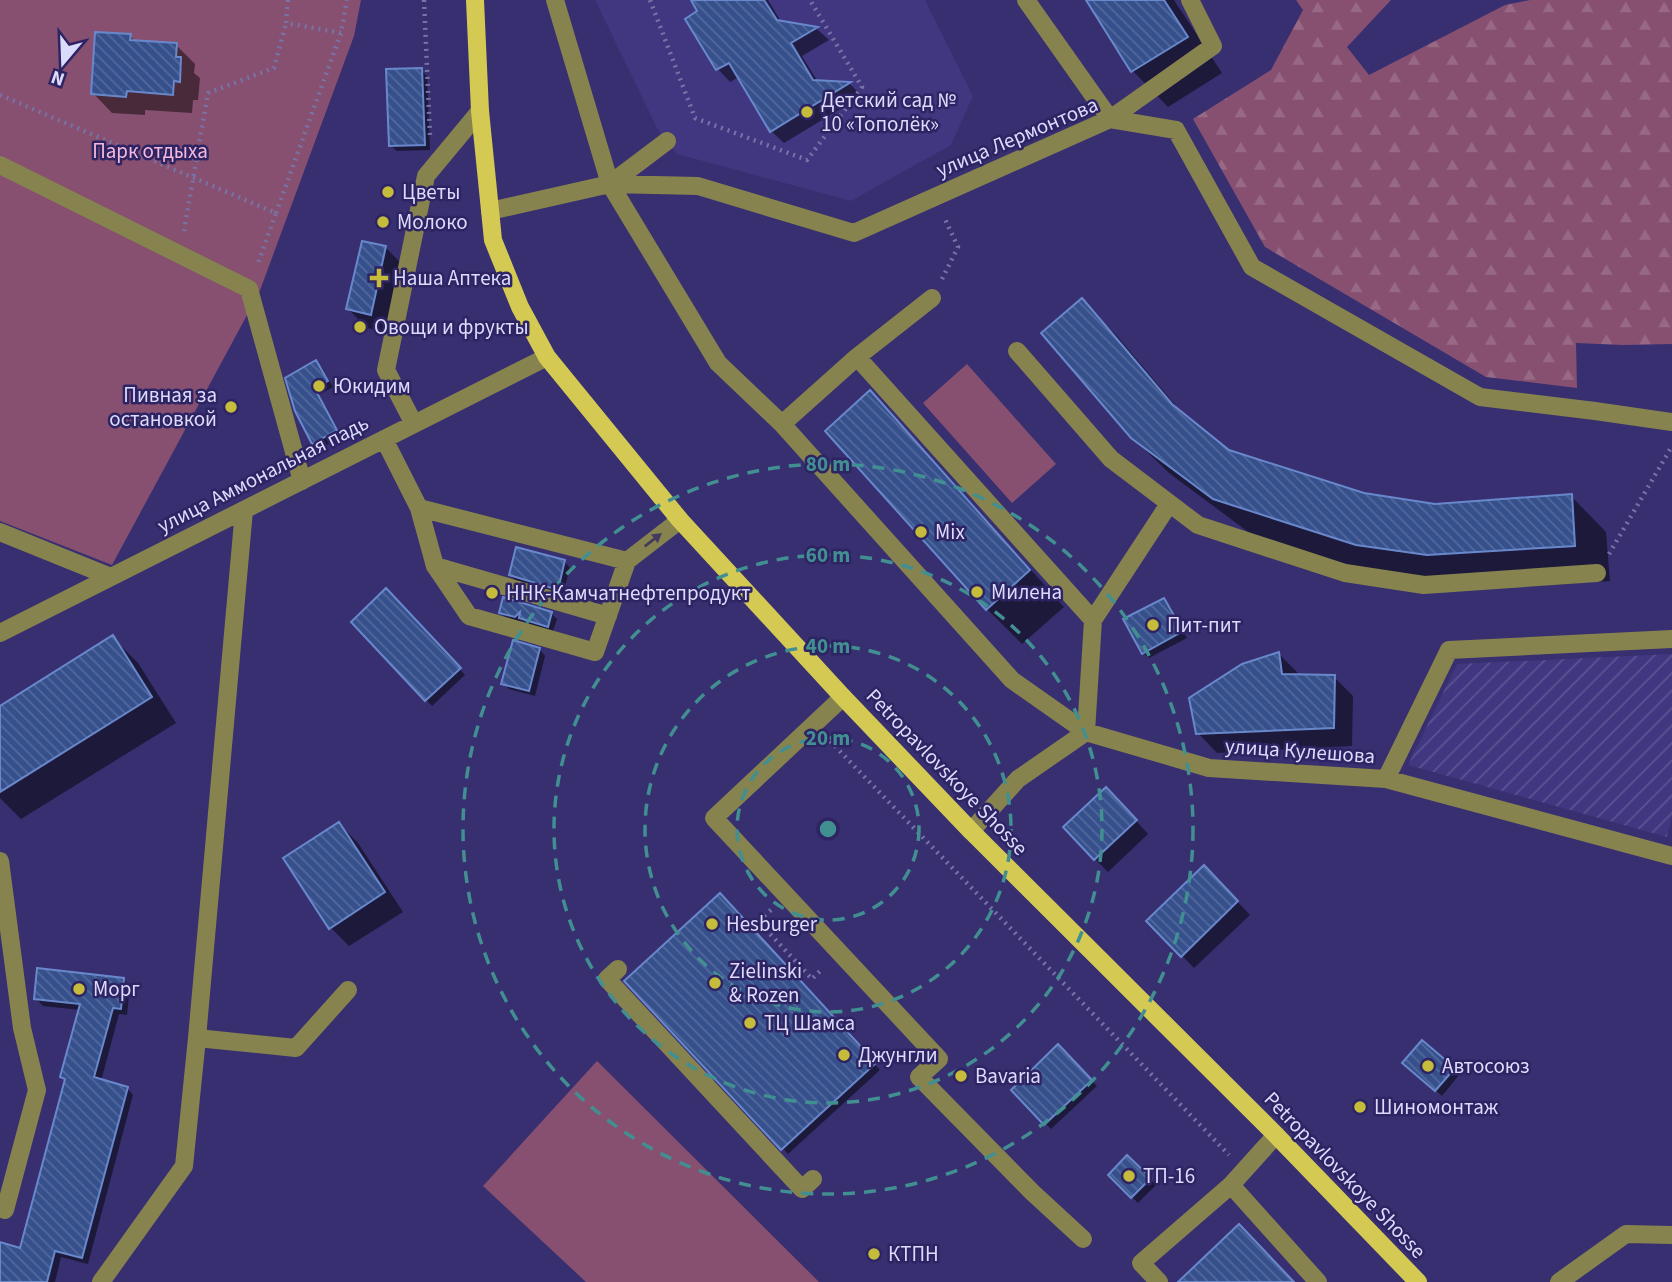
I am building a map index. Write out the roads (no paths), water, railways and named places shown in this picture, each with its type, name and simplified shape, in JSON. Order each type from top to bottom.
[{"type":"main road","name":"Petropavlovskoye Shosse","points":[[475,0],[480,111],[493,240],[520,307],[547,357],[680,520],[843,697],[971,831],[1276,1135],[1418,1282]]},
{"type":"street","name":"улица Кулешова","points":[[555,0],[610,184],[718,363],[782,424],[1012,680],[1086,732],[1209,768],[1386,779],[1449,650],[1672,639]]},
{"type":"street","points":[[1026,0],[1110,119],[1213,46],[1190,0]]},
{"type":"street","points":[[414,424],[386,370],[426,176],[480,111]]},
{"type":"street","name":"улица Лермонтова","points":[[490,211],[610,184],[698,186],[854,233],[1110,119],[1175,130],[1252,267],[1480,397],[1672,422]]},
{"type":"street","points":[[610,184],[667,141]]},
{"type":"street","points":[[0,165],[249,289],[302,481]]},
{"type":"street","points":[[782,424],[857,357],[932,298]]},
{"type":"street","points":[[1017,351],[1111,460],[1198,525],[1345,573],[1424,586],[1597,573]]},
{"type":"street","name":"улица Аммональная падь","points":[[0,633],[547,357]]},
{"type":"street","points":[[857,357],[1093,620]]},
{"type":"street","points":[[384,439],[419,508],[435,566],[469,615],[595,652],[627,561],[680,520]]},
{"type":"street","points":[[971,831],[1018,779],[1086,732],[1093,620],[1170,504]]},
{"type":"street","points":[[419,508],[627,561]]},
{"type":"street","points":[[101,1282],[184,1166],[244,510]]},
{"type":"street","points":[[0,532],[111,577]]},
{"type":"street","points":[[435,566],[608,616]]},
{"type":"street","points":[[843,697],[714,818],[939,1059],[919,1077],[1032,1192],[1083,1239]]},
{"type":"street","points":[[1386,779],[1672,856]]},
{"type":"street","points":[[0,861],[22,1028],[37,1090],[5,1210]]},
{"type":"street","points":[[618,969],[607,979],[802,1189],[813,1179]]},
{"type":"street","points":[[197,1038],[296,1048],[348,990]]},
{"type":"street","points":[[1159,1282],[1142,1263],[1231,1185],[1276,1135]]},
{"type":"street","points":[[1231,1185],[1318,1282]]},
{"type":"street","points":[[1559,1282],[1626,1234],[1672,1236]]},
{"type":"place","name":"Детский сад № 10 «Тополёк»","points":[[807,112]]},
{"type":"place","name":"Цветы","points":[[388,192]]},
{"type":"place","name":"Молоко","points":[[383,222]]},
{"type":"place","name":"Наша Аптека","points":[[379,278]]},
{"type":"place","name":"Овощи и фрукты","points":[[360,327]]},
{"type":"place","name":"Юкидим","points":[[319,386]]},
{"type":"place","name":"Пивная за остановкой","points":[[231,407]]},
{"type":"place","name":"Mix","points":[[921,532]]},
{"type":"place","name":"Милена","points":[[977,592]]},
{"type":"place","name":"ННК-Камчатнефтепродукт","points":[[492,593]]},
{"type":"place","name":"Пит-пит","points":[[1153,625]]},
{"type":"place","name":"Hesburger","points":[[712,924]]},
{"type":"place","name":"Zielinski & Rozen","points":[[715,983]]},
{"type":"place","name":"Морг","points":[[79,989]]},
{"type":"place","name":"ТЦ Шамса","points":[[750,1023]]},
{"type":"place","name":"Джунгли","points":[[844,1055]]},
{"type":"place","name":"Автосоюз","points":[[1428,1066]]},
{"type":"place","name":"Bavaria","points":[[961,1076]]},
{"type":"place","name":"Шиномонтаж","points":[[1360,1107]]},
{"type":"place","name":"ТП-16","points":[[1129,1176]]},
{"type":"place","name":"КТПН","points":[[874,1254]]},
{"type":"park label","name":"Парк отдыха","points":[[150,151]]}]
